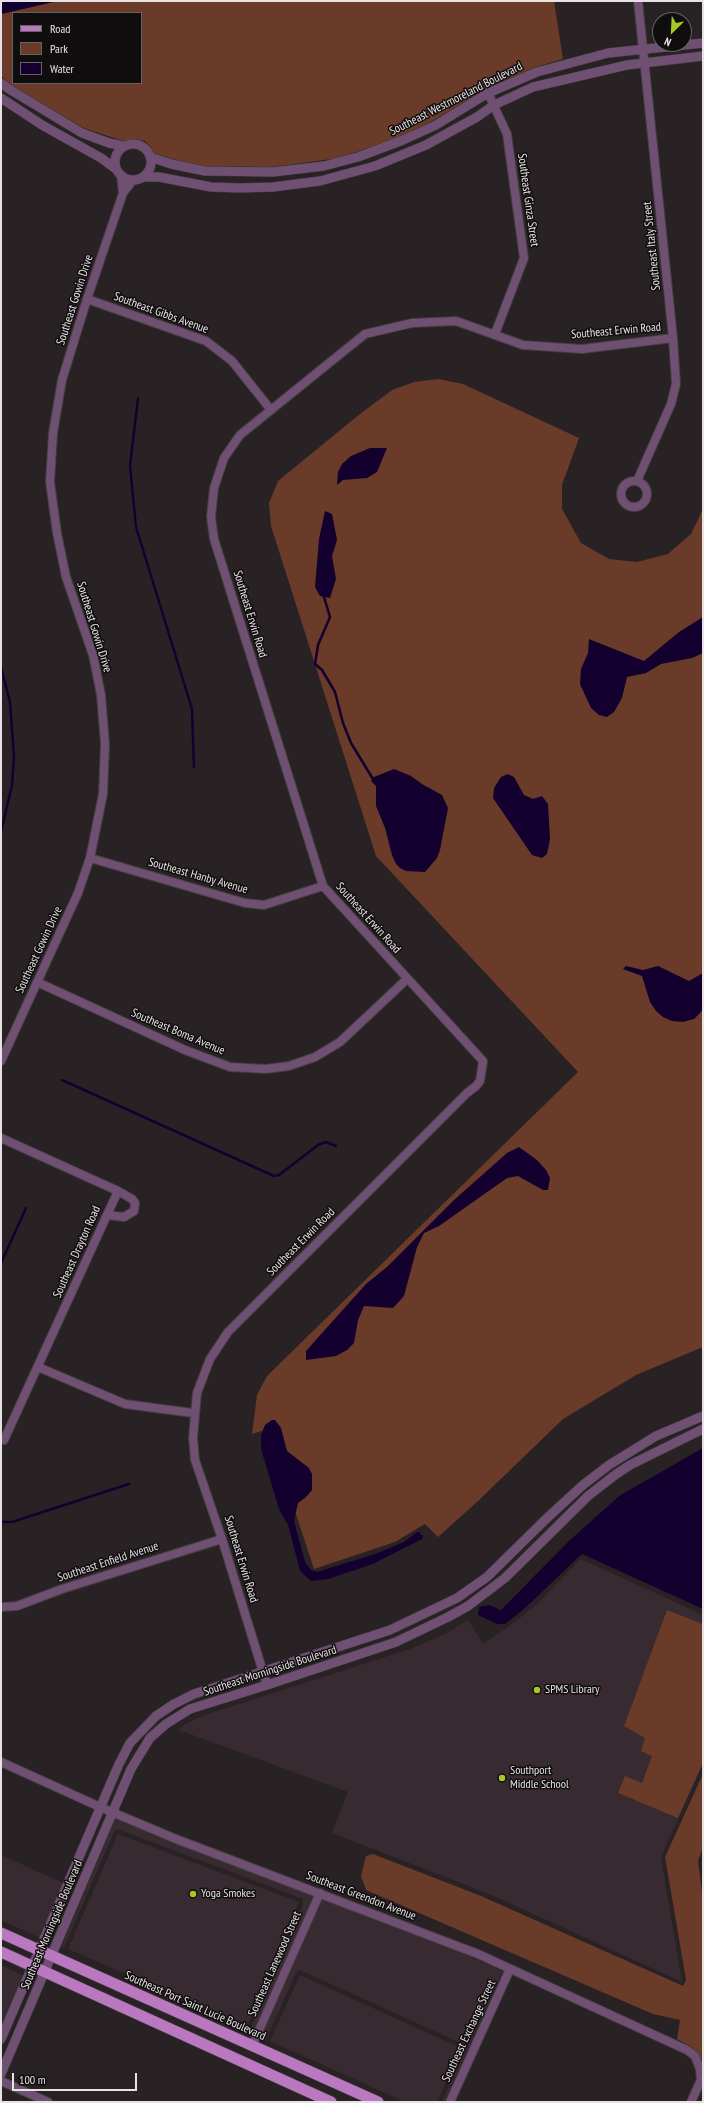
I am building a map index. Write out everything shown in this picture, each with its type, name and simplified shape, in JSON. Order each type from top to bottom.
[{"type":"main road","name":"Southeast Port Saint Lucie Boulevard","points":[[1,1933],[378,2102]]},
{"type":"main road","points":[[1,1952],[331,2102]]},
{"type":"street","name":"Southeast Italy Street","points":[[637,481],[671,404],[676,384],[673,338],[638,1]]},
{"type":"street","name":"Southeast Westmoreland Boulevard","points":[[150,157],[171,164],[204,171],[251,173],[324,166],[377,150],[436,124],[488,93],[520,78],[557,65],[608,53],[703,43]]},
{"type":"street","name":"Southeast Westmoreland Boulevard","points":[[143,177],[159,177],[211,187],[251,188],[320,181],[383,163],[426,145],[477,117],[494,105],[533,87],[627,64],[703,56]]},
{"type":"street","points":[[1,83],[82,132],[109,143],[123,146],[128,144],[139,145],[148,152],[150,157],[150,168],[143,177],[133,180],[118,172],[101,158],[42,125],[1,98]]},
{"type":"street","name":"Southeast Ginza Street","points":[[488,93],[507,134],[524,258],[495,334]]},
{"type":"street","points":[[118,172],[115,159],[123,146]]},
{"type":"street","points":[[377,150],[383,163]]},
{"type":"street","name":"Southeast Gowin Drive","points":[[118,172],[123,193]]},
{"type":"street","points":[[251,173],[251,188]]},
{"type":"street","name":"Southeast Gowin Drive","points":[[1,1061],[78,893],[90,858],[103,794],[105,744],[102,695],[93,655],[66,577],[57,533],[50,482],[53,433],[62,380],[87,299],[123,193],[133,180]]},
{"type":"street","name":"Southeast Gibbs Avenue","points":[[87,299],[206,341],[232,361],[271,410]]},
{"type":"street","name":"Southeast Erwin Road","points":[[267,1686],[222,1539],[195,1460],[192,1438],[193,1413],[197,1393],[210,1359],[228,1332],[480,1081],[483,1061],[322,886],[214,539],[211,517],[214,488],[224,458],[240,435],[365,334],[412,323],[456,321],[523,344],[582,349],[673,338]]},
{"type":"street","name":"Southeast Hanby Avenue","points":[[90,858],[245,903],[264,905],[322,886]]},
{"type":"street","name":"Southeast Boma Avenue","points":[[37,982],[185,1050],[230,1067],[266,1069],[289,1066],[315,1057],[340,1042],[407,979]]},
{"type":"street","points":[[1,1138],[118,1191],[134,1203],[134,1211],[124,1217],[107,1215]]},
{"type":"street","name":"Southeast Drayton Road","points":[[4,1440],[118,1191]]},
{"type":"street","points":[[38,1367],[125,1404],[193,1413]]},
{"type":"street","name":"Southeast Morningside Boulevard","points":[[1,2039],[40,1951],[100,1807],[130,1744],[156,1716],[174,1704],[194,1694],[263,1670],[390,1630],[457,1598],[487,1577],[547,1518],[583,1485],[609,1465],[656,1436],[703,1416]]},
{"type":"street","name":"Southeast Morningside Boulevard","points":[[1,2074],[53,1956],[112,1812],[140,1752],[150,1738],[166,1724],[190,1709],[267,1686],[396,1642],[423,1630],[468,1606],[515,1569],[588,1496],[615,1475],[637,1462],[703,1429]]},
{"type":"street","points":[[609,1465],[615,1475]]},
{"type":"street","name":"Southeast Enfield Avenue","points":[[1,1607],[17,1606],[62,1589],[222,1539]]},
{"type":"street","points":[[505,1560],[515,1569]]},
{"type":"street","points":[[390,1630],[396,1642]]},
{"type":"street","name":"Southeast Greendon Avenue","points":[[1,1762],[100,1807],[176,1839],[440,1939],[510,1969],[687,2050],[695,2056],[700,2069],[701,2080],[691,2102]]},
{"type":"street","name":"Southeast Lanewood Street","points":[[252,2046],[320,1893]]},
{"type":"street","name":"Southeast Exchange Street","points":[[450,2102],[510,1969]]},
{"type":"street","points":[[1,2081],[48,2102]]},
{"type":"shaded area","name":"Southport Middle School","points":[[581,1559],[703,1615],[703,1763],[661,1857],[682,1982],[494,1896],[332,1833],[348,1792],[179,1730],[185,1724],[205,1715],[410,1649],[445,1634],[468,1620],[483,1644],[533,1608]]},
{"type":"shaded area","points":[[115,1818],[314,1896],[252,2034],[245,2030],[251,2028],[303,1904],[303,1899],[117,1829],[114,1832],[64,1948],[61,1947]]},
{"type":"shaded area","points":[[118,1834],[299,1902],[247,2026],[68,1949]]},
{"type":"shaded area","points":[[1,1855],[63,1883],[40,1938],[1,1920]]},
{"type":"shaded area","points":[[322,1899],[438,1943],[503,1971],[444,2102],[442,2102],[465,2050],[463,2044],[300,1970],[296,1973],[266,2040],[260,2037]]},
{"type":"shaded area","points":[[1,1965],[24,1976],[3,2024],[1,2024]]},
{"type":"shaded area","points":[[300,1975],[461,2048],[437,2102],[405,2102],[270,2041]]},
{"type":"green space","points":[[81,1],[554,1],[563,59],[536,67],[489,87],[434,120],[402,136],[339,158],[273,167],[205,166],[172,159],[154,153],[145,141],[134,139],[123,141],[84,128],[11,85],[1,76],[1,14],[53,2]]},
{"type":"green space","points":[[438,379],[463,384],[579,438],[562,485],[562,509],[581,543],[609,559],[637,562],[668,554],[691,534],[703,509],[703,1347],[636,1375],[563,1419],[478,1501],[438,1537],[425,1524],[395,1542],[314,1569],[268,1429],[252,1434],[257,1395],[267,1376],[578,1072],[376,856],[271,526],[269,503],[278,481],[360,414],[392,390],[414,382]]},
{"type":"green space","points":[[667,1610],[703,1624],[703,1763],[678,1818],[618,1793],[625,1776],[642,1783],[652,1756],[641,1751],[645,1738],[624,1726]]},
{"type":"green space","points":[[703,1774],[703,1847],[698,1861],[703,1900],[703,2060],[690,2046],[677,2039],[680,2020],[653,2014],[366,1890],[361,1876],[366,1856],[373,1854],[481,1896],[683,1986],[686,1980],[665,1857]]},
{"type":"water","points":[[1,1],[81,1],[53,2],[1,14]]},
{"type":"water","points":[[370,448],[387,448],[377,472],[367,478],[343,480],[337,485],[338,472],[342,464],[351,456]]},
{"type":"water","points":[[325,511],[332,514],[337,540],[332,556],[336,579],[330,598],[320,596],[315,587],[319,539]]},
{"type":"water","points":[[703,617],[703,653],[692,658],[661,664],[646,673],[627,677],[622,698],[614,712],[607,717],[599,715],[591,708],[580,684],[581,669],[588,653],[589,639],[644,661],[679,632]]},
{"type":"water","points":[[394,769],[411,776],[442,795],[448,808],[440,850],[437,858],[425,872],[406,871],[396,864],[385,828],[376,806],[376,786],[371,781],[374,777]]},
{"type":"water","points":[[508,774],[514,777],[524,795],[533,799],[542,796],[548,804],[550,839],[547,854],[542,858],[532,855],[493,798],[494,788],[501,777]]},
{"type":"water","points":[[626,966],[643,970],[658,966],[689,981],[703,973],[703,1008],[701,1012],[694,1019],[683,1022],[672,1021],[663,1017],[656,1011],[650,1002],[642,976],[623,969]]},
{"type":"water","points":[[519,1147],[537,1160],[546,1170],[550,1178],[548,1190],[543,1190],[518,1176],[507,1178],[439,1226],[424,1233],[417,1247],[404,1296],[393,1308],[364,1306],[358,1320],[354,1343],[347,1350],[336,1356],[306,1360],[306,1351],[366,1284],[387,1267],[454,1200],[507,1153]]},
{"type":"water","points":[[272,1420],[275,1420],[281,1428],[287,1451],[309,1468],[312,1474],[312,1490],[298,1503],[294,1521],[305,1562],[311,1570],[317,1572],[375,1554],[404,1542],[417,1532],[423,1536],[422,1539],[373,1564],[328,1579],[311,1581],[300,1571],[288,1525],[279,1509],[261,1449],[261,1435],[265,1425]]},
{"type":"water","points":[[703,1448],[703,1609],[582,1554],[524,1609],[505,1624],[497,1624],[478,1615],[479,1607],[489,1605],[501,1610],[569,1541],[619,1496]]},
{"type":"waterway","points":[[138,398],[130,466],[136,527],[192,709],[194,767]]},
{"type":"waterway","points":[[324,597],[330,617],[318,645],[315,664],[322,670],[335,692],[343,723],[351,743],[373,779]]},
{"type":"waterway","points":[[1,667],[10,702],[14,756],[12,785],[1,832]]},
{"type":"waterway","points":[[62,1080],[274,1176],[279,1175],[318,1145],[326,1142],[336,1146]]},
{"type":"waterway","points":[[1,1263],[26,1208]]},
{"type":"waterway","points":[[1,1522],[12,1522],[129,1484]]},
{"type":"place","name":"SPMS Library","points":[[537,1690]]},
{"type":"place","name":"Southport Middle School","points":[[502,1778]]},
{"type":"place","name":"Yoga Smokes","points":[[193,1894]]}]
